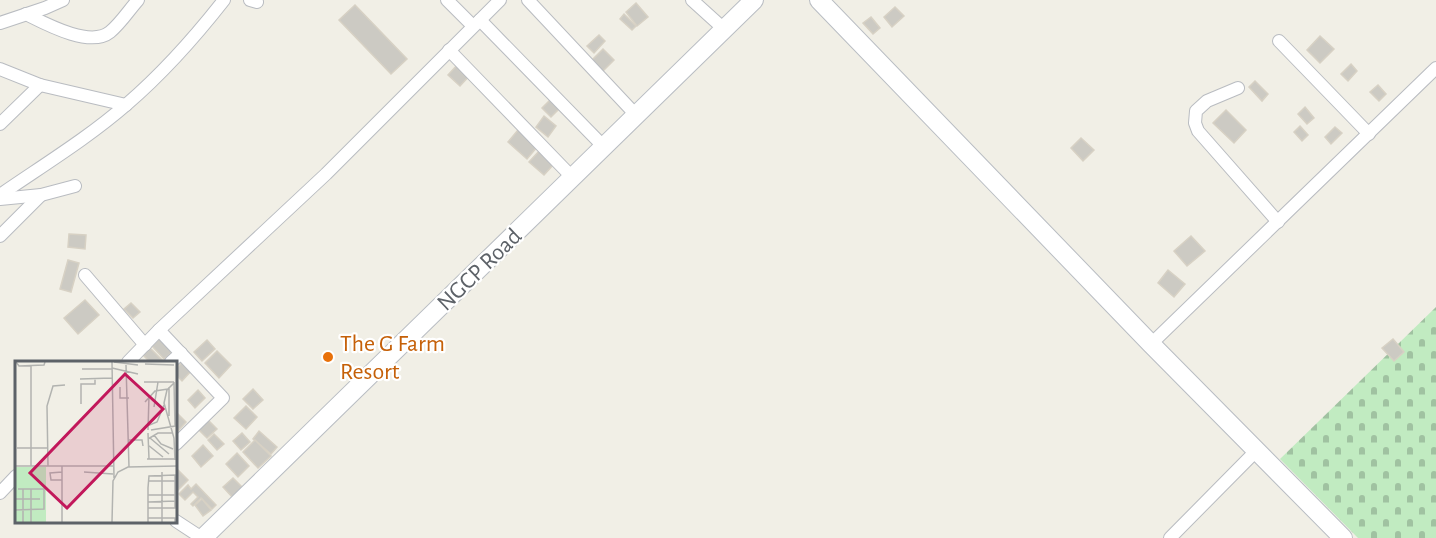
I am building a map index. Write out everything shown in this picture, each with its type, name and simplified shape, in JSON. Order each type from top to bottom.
[{"type":"main road","name":"NGCP Road","points":[[203,538],[754,0]]},
{"type":"main road","points":[[819,0],[1150,344],[1343,538]]},
{"type":"street","points":[[0,23],[63,0]]},
{"type":"street","points":[[26,14],[60,30],[86,37],[96,37],[110,32],[138,0]]},
{"type":"street","points":[[0,197],[126,105],[170,63],[206,24],[224,0]]},
{"type":"street","points":[[447,0],[476,23],[604,147]]},
{"type":"street","points":[[130,361],[159,330],[326,174],[500,0]]},
{"type":"street","points":[[528,0],[636,115]]},
{"type":"street","points":[[692,0],[724,29]]},
{"type":"street","points":[[1280,41],[1369,134]]},
{"type":"street","points":[[448,50],[572,177]]},
{"type":"street","points":[[1150,344],[1436,68]]},
{"type":"street","points":[[0,69],[40,85],[126,105]]},
{"type":"street","points":[[0,124],[40,85]]},
{"type":"street","points":[[1238,88],[1207,101],[1196,111],[1195,123],[1198,131],[1278,222]]},
{"type":"street","points":[[0,197],[41,195],[75,186]]},
{"type":"street","points":[[0,236],[41,195]]},
{"type":"street","points":[[85,274],[145,345]]},
{"type":"street","points":[[159,330],[223,398],[177,443]]},
{"type":"street","points":[[173,361],[181,353]]},
{"type":"street","points":[[1170,538],[1256,451]]},
{"type":"street","points":[[0,493],[15,477]]},
{"type":"street","points":[[177,522],[203,538]]},
{"type":"green space","points":[[1436,307],[1436,538],[1358,538],[1280,459]]},
{"type":"building","points":[[636,3],[648,17],[637,26],[626,12]]},
{"type":"building","points":[[355,5],[407,59],[391,74],[339,20]]},
{"type":"building","points":[[895,7],[904,16],[892,27],[884,17]]},
{"type":"building","points":[[624,14],[636,26],[632,30],[620,19]]},
{"type":"building","points":[[871,17],[880,28],[873,34],[863,23]]},
{"type":"building","points":[[599,35],[605,41],[594,53],[587,46]]},
{"type":"building","points":[[1320,36],[1334,49],[1320,63],[1307,50]]},
{"type":"building","points":[[603,49],[614,60],[603,71],[592,60]]},
{"type":"building","points":[[459,63],[471,74],[460,86],[448,75]]},
{"type":"building","points":[[1351,64],[1357,71],[1348,81],[1341,74]]},
{"type":"building","points":[[1255,81],[1268,94],[1262,101],[1249,87]]},
{"type":"building","points":[[1378,85],[1386,94],[1379,101],[1370,92]]},
{"type":"building","points":[[551,99],[560,108],[551,117],[542,108]]},
{"type":"building","points":[[1305,107],[1314,118],[1307,124],[1298,114]]},
{"type":"building","points":[[1226,110],[1246,130],[1234,143],[1213,123]]},
{"type":"building","points":[[544,116],[556,126],[548,137],[536,127]]},
{"type":"building","points":[[1300,126],[1308,135],[1302,141],[1294,132]]},
{"type":"building","points":[[1335,127],[1342,133],[1331,144],[1325,137]]},
{"type":"building","points":[[518,130],[537,147],[527,159],[508,142]]},
{"type":"building","points":[[1081,138],[1094,150],[1083,161],[1071,148]]},
{"type":"building","points":[[540,150],[554,164],[544,175],[529,162]]},
{"type":"building","points":[[69,234],[86,235],[85,249],[68,247]]},
{"type":"building","points":[[1191,236],[1205,251],[1187,266],[1174,251]]},
{"type":"building","points":[[68,260],[79,263],[71,292],[60,289]]},
{"type":"building","points":[[1168,270],[1185,284],[1174,297],[1158,283]]},
{"type":"building","points":[[85,300],[99,315],[78,334],[64,318]]},
{"type":"building","points":[[131,303],[140,312],[133,318],[124,309]]},
{"type":"building","points":[[162,336],[175,349],[164,359],[152,346]]},
{"type":"building","points":[[1393,339],[1404,352],[1394,361],[1382,348]]},
{"type":"building","points":[[207,340],[215,349],[202,361],[194,352]]},
{"type":"building","points":[[150,348],[162,360],[149,361],[143,355]]},
{"type":"building","points":[[217,351],[231,365],[219,378],[205,363]]},
{"type":"building","points":[[183,361],[192,370],[182,381],[177,376],[177,368]]},
{"type":"building","points":[[253,389],[263,400],[253,409],[243,399]]},
{"type":"building","points":[[198,390],[205,398],[195,408],[188,400]]},
{"type":"building","points":[[246,406],[257,417],[246,429],[234,418]]},
{"type":"building","points":[[177,415],[186,422],[177,432]]},
{"type":"building","points":[[206,418],[217,429],[207,438],[196,427]]},
{"type":"building","points":[[259,431],[277,447],[271,454],[253,439]]},
{"type":"building","points":[[242,433],[250,442],[241,450],[233,441]]},
{"type":"building","points":[[214,434],[224,444],[217,450],[208,440]]},
{"type":"building","points":[[255,440],[271,456],[258,468],[243,452]]},
{"type":"building","points":[[203,445],[213,456],[201,467],[192,456]]},
{"type":"building","points":[[237,453],[249,466],[238,477],[226,464]]},
{"type":"building","points":[[177,469],[188,480],[177,491]]},
{"type":"building","points":[[233,478],[243,488],[233,498],[223,487]]},
{"type":"building","points":[[196,484],[216,505],[212,509],[201,498],[193,506],[191,504],[198,497],[193,492],[185,500],[179,494],[188,485],[191,489]]},
{"type":"building","points":[[202,499],[211,510],[203,516],[195,505]]},
{"type":"place","name":"The G Farm Resort","points":[[328,357]]}]
